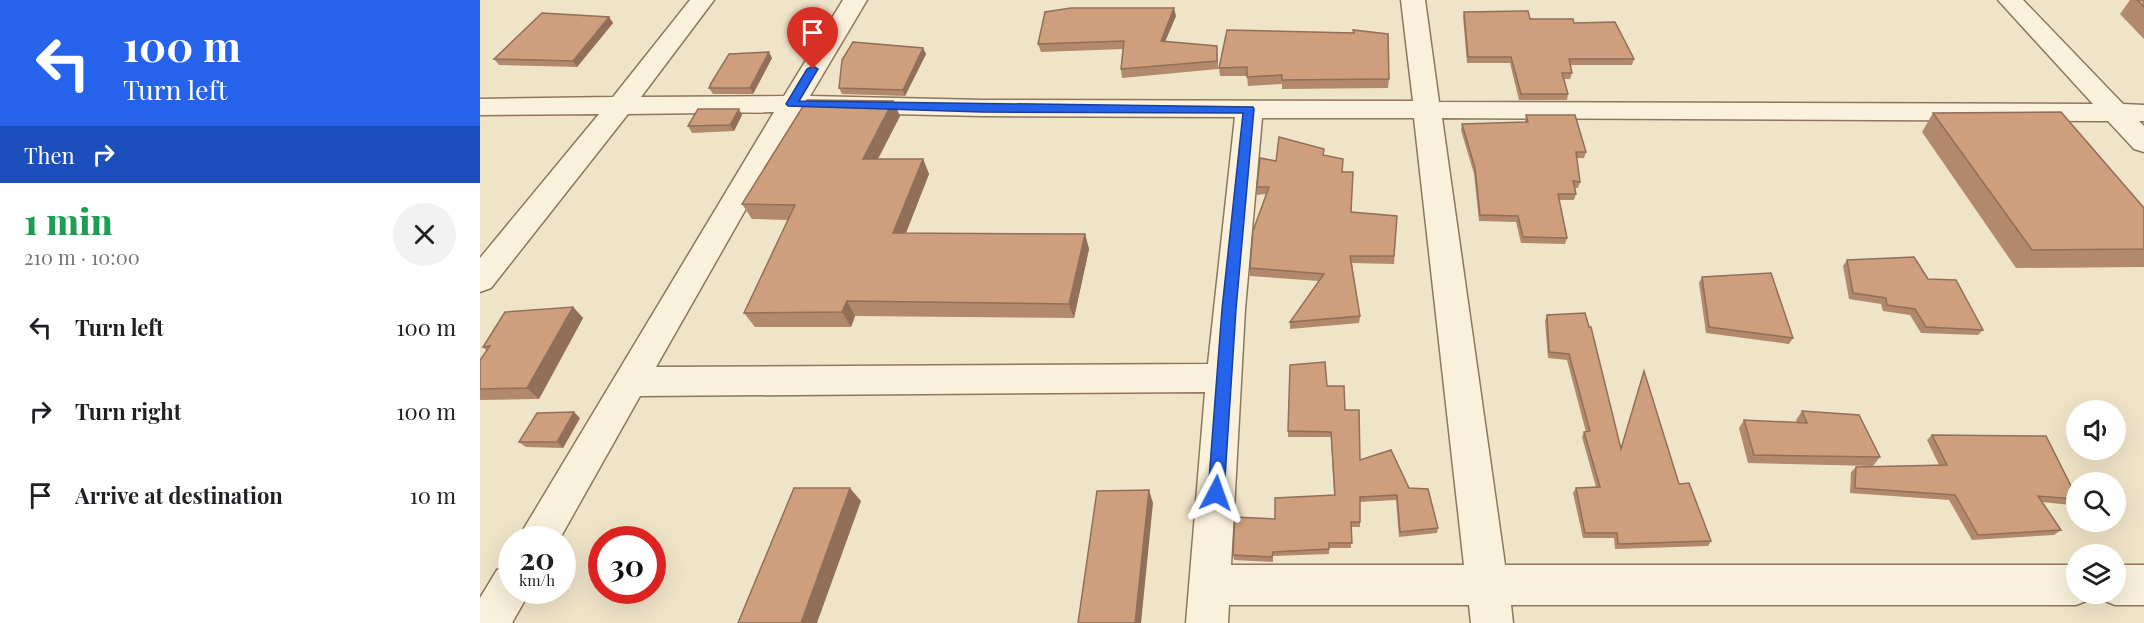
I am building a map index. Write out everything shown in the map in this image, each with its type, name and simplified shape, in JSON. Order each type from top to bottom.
[{"type":"street","points":[[480,280],[702,0]]},
{"type":"street","points":[[545,526],[855,0]]},
{"type":"street","points":[[1413,0],[1490,604]]},
{"type":"street","points":[[2010,0],[2144,142]]},
{"type":"street","points":[[480,107],[792,104],[982,108],[2144,113]]},
{"type":"street","points":[[1249,109],[1229,309],[1208,604],[1490,604],[2066,585]]},
{"type":"street","points":[[629,382],[1224,378]]},
{"type":"street","points":[[2126,585],[2144,585]]},
{"type":"street","points":[[489,623],[500,604]]},
{"type":"building","points":[[2137,0],[2144,0],[2144,7]]},
{"type":"building","points":[[1071,8],[1174,8],[1161,41],[1217,46],[1217,61],[1121,69],[1124,41],[1038,44],[1045,12]]},
{"type":"building","points":[[1528,11],[1530,19],[1573,19],[1574,23],[1615,22],[1634,59],[1569,59],[1572,73],[1562,73],[1568,94],[1521,94],[1511,57],[1468,57],[1464,12]]},
{"type":"building","points":[[542,13],[609,17],[573,61],[494,59]]},
{"type":"building","points":[[1227,30],[1354,33],[1353,30],[1388,34],[1389,79],[1282,80],[1282,75],[1247,77],[1247,67],[1219,68]]},
{"type":"building","points":[[853,42],[923,48],[903,90],[839,88],[842,60]]},
{"type":"building","points":[[769,52],[750,88],[709,88],[729,54]]},
{"type":"building","points":[[807,100],[893,101],[863,159],[923,159],[893,233],[1085,234],[1069,304],[847,301],[842,312],[744,313],[795,205],[742,204]]},
{"type":"building","points":[[698,109],[739,109],[730,125],[688,126]]},
{"type":"building","points":[[2061,112],[2144,208],[2144,249],[2032,250],[1933,113]]},
{"type":"building","points":[[1526,115],[1575,115],[1586,152],[1576,152],[1580,182],[1573,181],[1576,194],[1558,194],[1567,238],[1523,237],[1518,216],[1480,215],[1475,168],[1462,124],[1528,122]]},
{"type":"building","points":[[1279,137],[1324,149],[1323,155],[1343,159],[1342,172],[1353,172],[1351,212],[1397,216],[1394,256],[1350,256],[1360,316],[1290,322],[1324,274],[1250,268],[1253,231],[1269,187],[1257,187],[1260,158],[1276,161]]},
{"type":"building","points":[[1914,257],[1928,279],[1956,280],[1983,330],[1926,327],[1915,309],[1887,305],[1886,298],[1853,293],[1847,260]]},
{"type":"building","points":[[1771,273],[1793,338],[1709,327],[1702,277]]},
{"type":"building","points":[[573,307],[527,388],[480,389],[480,360],[490,346],[483,347],[505,312]]},
{"type":"building","points":[[1585,313],[1589,327],[1591,327],[1621,449],[1644,371],[1679,484],[1689,483],[1711,541],[1618,544],[1617,533],[1585,533],[1576,488],[1600,487],[1584,432],[1590,431],[1569,354],[1549,352],[1547,315]]},
{"type":"building","points":[[1325,362],[1327,386],[1344,386],[1345,410],[1359,410],[1360,460],[1391,450],[1409,488],[1428,489],[1438,528],[1400,532],[1397,495],[1360,497],[1360,522],[1351,522],[1352,543],[1329,543],[1329,549],[1273,552],[1272,557],[1233,555],[1235,517],[1275,519],[1275,498],[1335,495],[1331,432],[1288,431],[1290,365]]},
{"type":"building","points":[[1802,411],[1859,415],[1880,457],[1754,455],[1744,420],[1807,423]]},
{"type":"building","points":[[574,412],[557,442],[519,442],[537,413]]},
{"type":"building","points":[[1932,435],[2046,436],[2066,476],[2066,498],[2038,496],[2061,530],[1978,535],[1955,495],[1855,488],[1856,467],[1947,465]]},
{"type":"building","points":[[794,488],[850,488],[801,623],[738,623]]},
{"type":"building","points":[[1149,490],[1135,623],[1078,623],[1097,491]]},
{"type":"route","points":[[813,69],[792,104],[982,108],[1249,109],[1229,309],[1216,493]]}]
